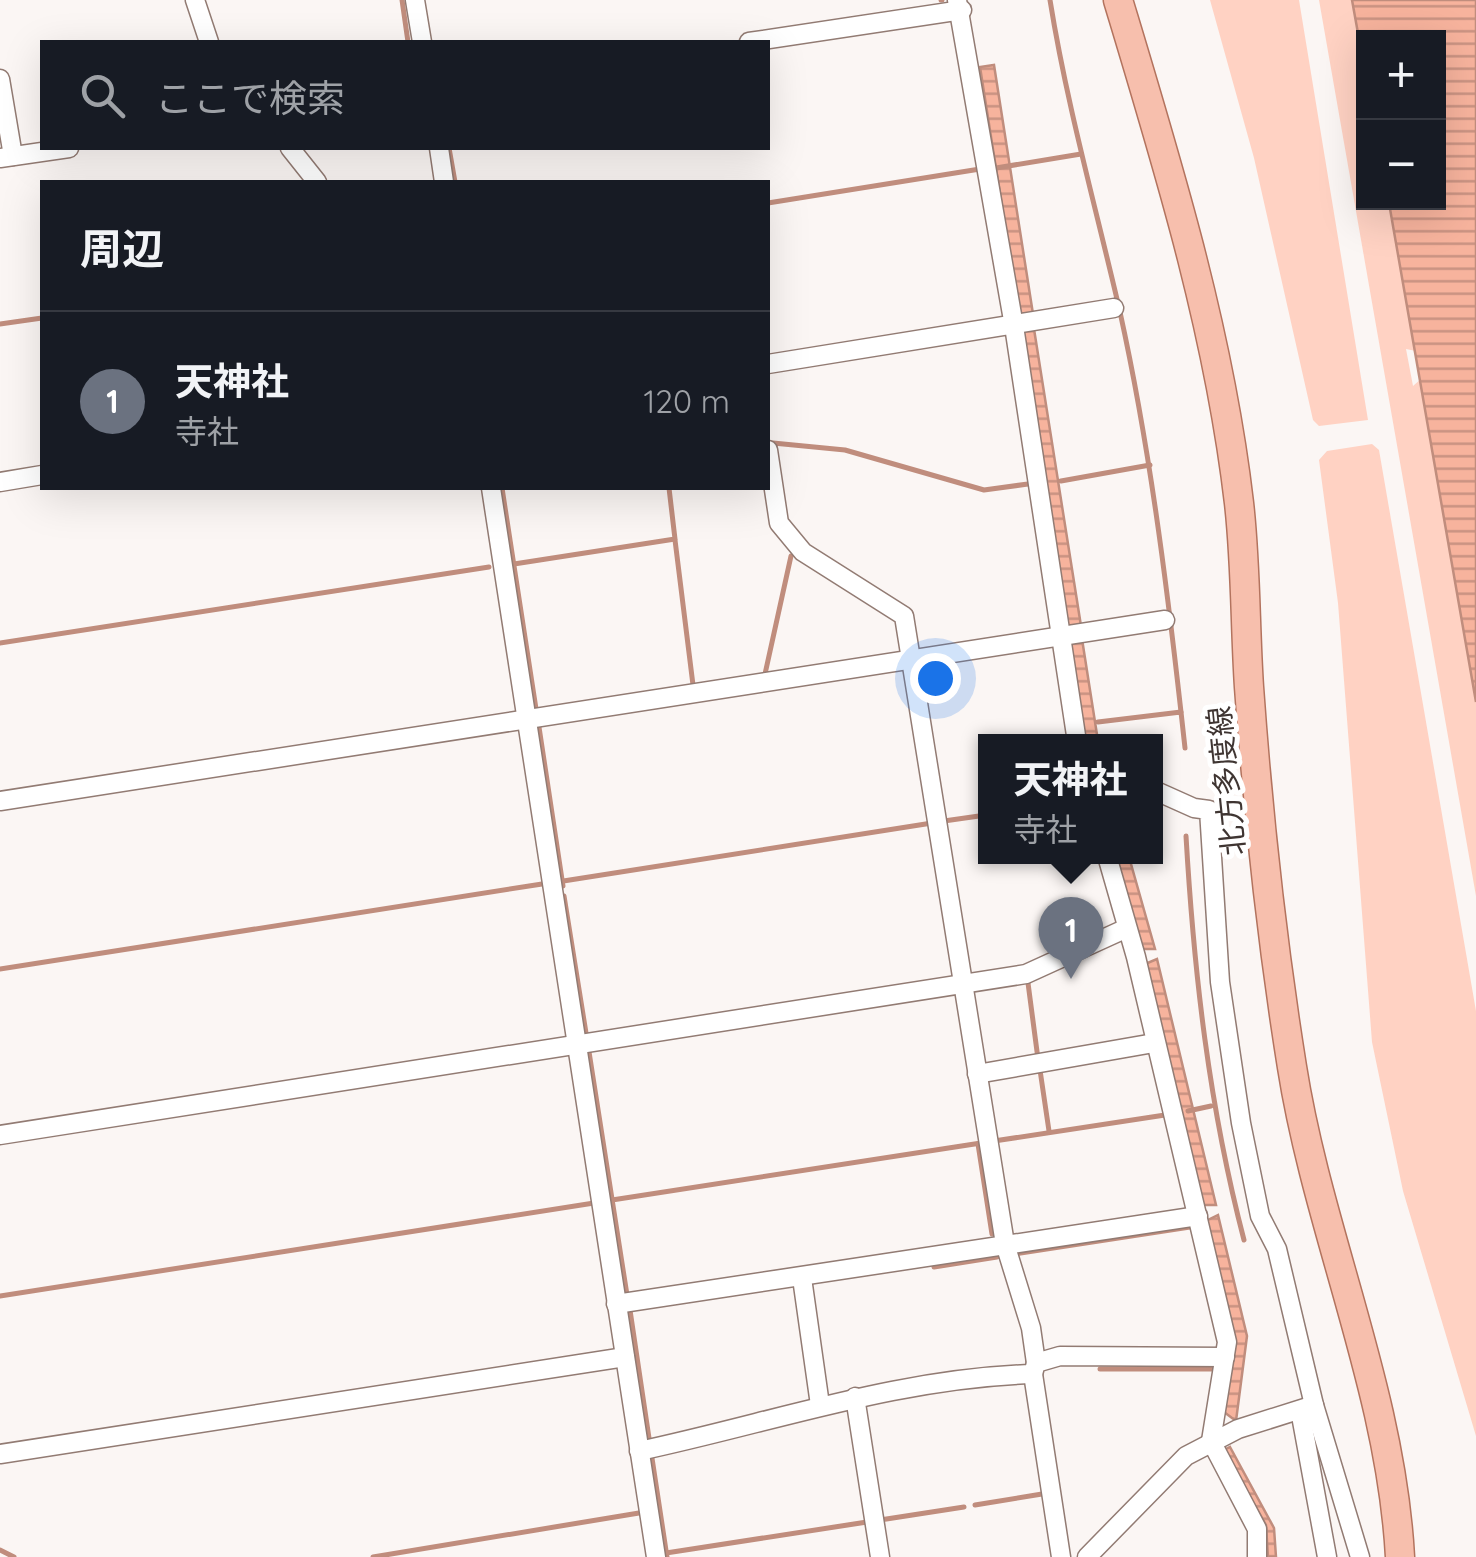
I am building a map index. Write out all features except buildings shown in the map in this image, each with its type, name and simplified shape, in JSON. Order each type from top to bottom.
[{"type":"main road","name":"北方多度線","points":[[1118,0],[1190,240],[1220,389],[1240,504],[1250,690],[1292,1069],[1324,1218],[1371,1383],[1400,1557]]},
{"type":"street","points":[[195,0],[208,40]]},
{"type":"street","points":[[416,0],[422,40]]},
{"type":"street","points":[[760,40],[960,5],[1076,734]]},
{"type":"street","points":[[0,79],[7,157],[55,150]]},
{"type":"street","points":[[292,150],[315,180]]},
{"type":"street","points":[[439,150],[444,180]]},
{"type":"street","points":[[770,364],[1114,308]]},
{"type":"street","points":[[770,463],[779,523],[803,552],[904,616],[1005,1244],[1031,1328],[1061,1557]]},
{"type":"street","points":[[0,482],[40,475]]},
{"type":"street","points":[[491,490],[656,1557]]},
{"type":"street","points":[[0,801],[1165,620]]},
{"type":"street","points":[[1163,793],[1194,808],[1209,810],[1220,982],[1241,1123],[1260,1216],[1277,1249],[1307,1408],[1327,1557]]},
{"type":"street","points":[[1109,864],[1227,1342],[1211,1440],[1257,1529],[1257,1557]]},
{"type":"street","points":[[0,1135],[1026,974],[1127,928]]},
{"type":"street","points":[[976,1074],[1154,1043]]},
{"type":"street","points":[[616,1304],[1198,1216]]},
{"type":"street","points":[[802,1278],[820,1405]]},
{"type":"street","points":[[639,1451],[855,1397],[1034,1368],[1060,1356],[1225,1356]]},
{"type":"street","points":[[0,1454],[624,1357]]},
{"type":"street","points":[[855,1397],[880,1557]]},
{"type":"street","points":[[1087,1557],[1186,1456],[1211,1440],[1307,1408]]},
{"type":"street","points":[[1307,1408],[1360,1557]]},
{"type":"shaded area","points":[[1210,0],[1299,0],[1368,420],[1319,426],[1313,420],[1254,158]]},
{"type":"shaded area","points":[[1319,0],[1352,0],[1357,30],[1356,210],[1390,210],[1416,351],[1406,349],[1413,386],[1421,379],[1476,702],[1476,896]]},
{"type":"shaded area","points":[[1352,0],[1476,0],[1476,702],[1390,210],[1446,210],[1446,30],[1357,30]]},
{"type":"shaded area","points":[[994,65],[1033,314],[1019,314],[980,67]]},
{"type":"shaded area","points":[[1034,329],[1081,626],[1067,625],[1022,332]]},
{"type":"shaded area","points":[[1372,444],[1379,450],[1476,1011],[1476,1436],[1403,1191],[1372,1042],[1338,603],[1319,460],[1327,451]]},
{"type":"shaded area","points":[[1082,639],[1097,734],[1084,734],[1070,643]]},
{"type":"shaded area","points":[[1117,864],[1131,864],[1155,949],[1142,949]]},
{"type":"shaded area","points":[[1157,959],[1216,1205],[1202,1205],[1145,964]]},
{"type":"shaded area","points":[[1218,1215],[1247,1336],[1236,1421],[1224,1412],[1235,1340],[1206,1221]]},
{"type":"shaded area","points":[[1230,1447],[1274,1528],[1276,1557],[1268,1557],[1266,1525],[1224,1450]]},
{"type":"waterway","points":[[402,0],[408,40]]},
{"type":"waterway","points":[[1050,0],[1140,411],[1181,712]]},
{"type":"waterway","points":[[449,150],[455,180]]},
{"type":"waterway","points":[[996,168],[1081,154]]},
{"type":"waterway","points":[[770,203],[980,169]]},
{"type":"waterway","points":[[0,324],[40,318]]},
{"type":"waterway","points":[[773,443],[845,450],[984,490],[1028,484]]},
{"type":"waterway","points":[[1061,481],[1150,465]]},
{"type":"waterway","points":[[502,490],[536,709]]},
{"type":"waterway","points":[[514,564],[675,539],[669,490]]},
{"type":"waterway","points":[[675,540],[693,685]]},
{"type":"waterway","points":[[765,674],[791,556]]},
{"type":"waterway","points":[[0,643],[489,567]]},
{"type":"waterway","points":[[1098,722],[1181,712],[1185,748]]},
{"type":"waterway","points":[[539,727],[563,886]]},
{"type":"waterway","points":[[944,821],[978,816]]},
{"type":"waterway","points":[[557,882],[932,823]]},
{"type":"waterway","points":[[1186,836],[1205,1039],[1221,1140],[1244,1240]]},
{"type":"waterway","points":[[0,969],[542,884]]},
{"type":"waterway","points":[[564,896],[586,1033]]},
{"type":"waterway","points":[[1028,983],[1038,1059]]},
{"type":"waterway","points":[[589,1052],[627,1295]]},
{"type":"waterway","points":[[1040,1070],[1049,1131]]},
{"type":"waterway","points":[[1188,1111],[1211,1106]]},
{"type":"waterway","points":[[994,1141],[1165,1115]]},
{"type":"waterway","points":[[612,1200],[981,1143]]},
{"type":"waterway","points":[[978,1144],[992,1234]]},
{"type":"waterway","points":[[0,1296],[594,1203]]},
{"type":"waterway","points":[[1014,1254],[1190,1227]]},
{"type":"waterway","points":[[934,1267],[997,1257]]},
{"type":"waterway","points":[[630,1310],[649,1438]]},
{"type":"waterway","points":[[1100,1369],[1215,1369]]},
{"type":"waterway","points":[[652,1458],[667,1557]]},
{"type":"waterway","points":[[975,1505],[1042,1494]]},
{"type":"waterway","points":[[880,1520],[964,1507]]},
{"type":"waterway","points":[[373,1557],[639,1513]]},
{"type":"waterway","points":[[666,1553],[867,1522]]},
{"type":"waterway","points":[[0,1550],[14,1557]]},
{"type":"place","name":"天神社","points":[[1071,979]]}]
